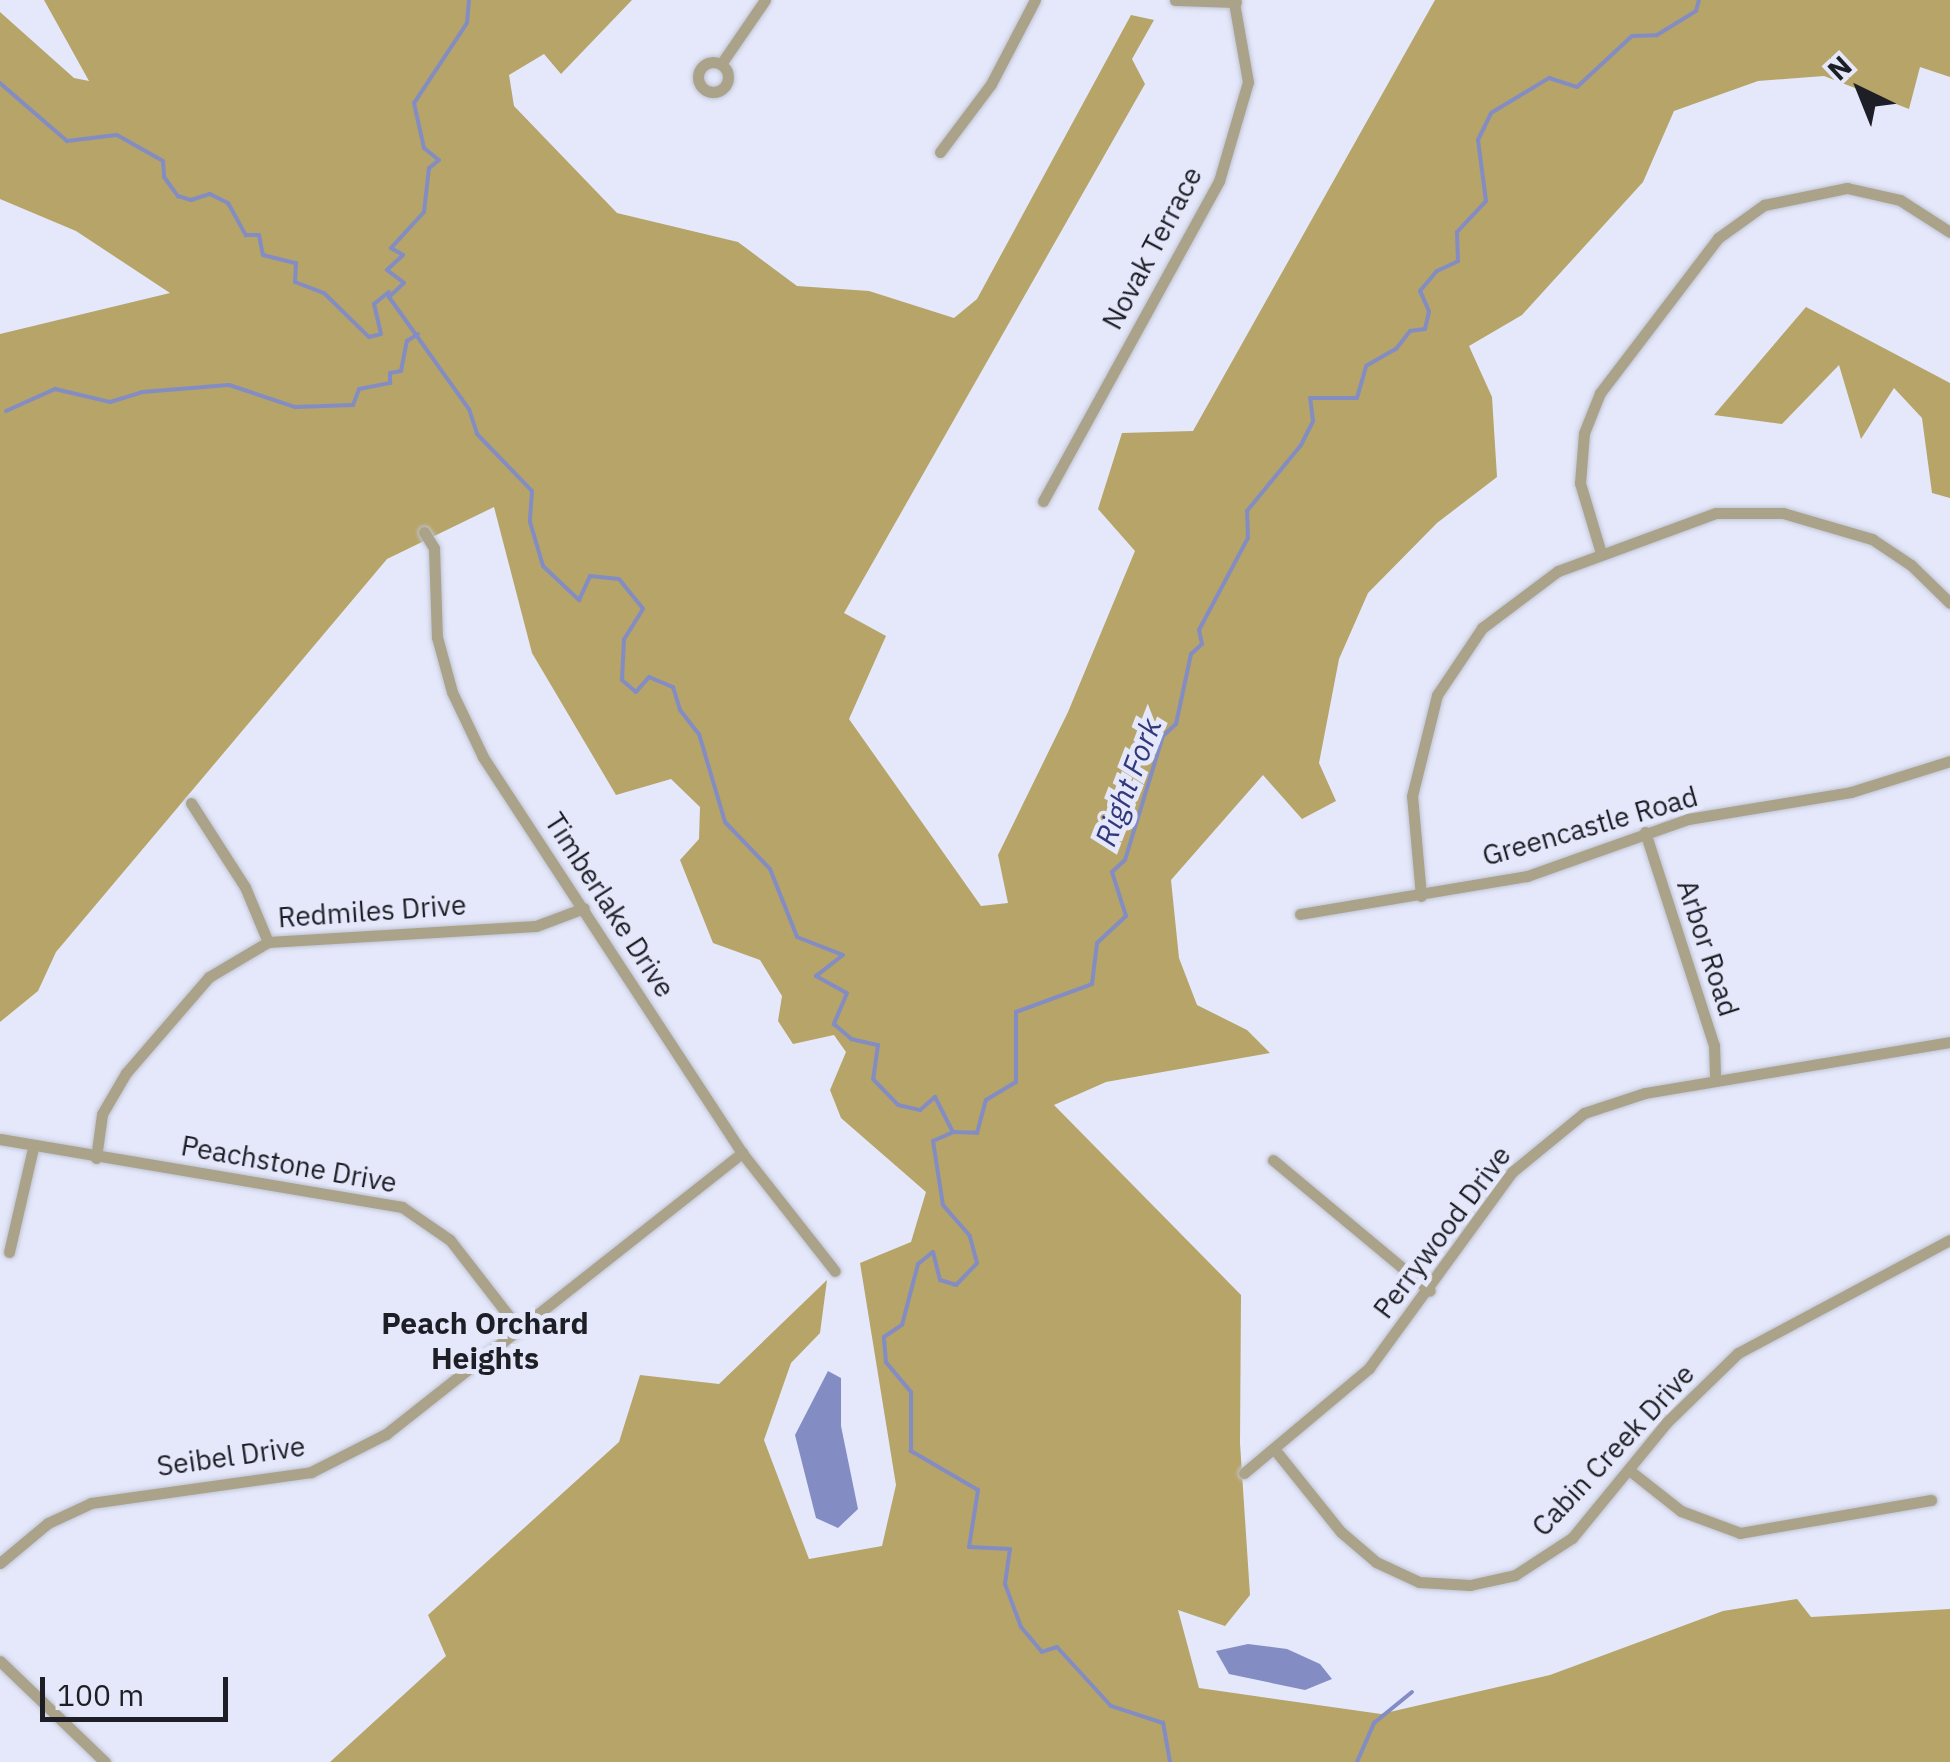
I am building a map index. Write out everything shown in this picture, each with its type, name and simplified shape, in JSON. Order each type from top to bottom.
[{"type":"street","points":[[720,64],[764,0]]},
{"type":"street","points":[[940,152],[991,84],[1034,0]]},
{"type":"street","points":[[1175,0],[1237,2]]},
{"type":"street","name":"Novak Terrace","points":[[1043,501],[1219,182],[1248,82],[1237,2]]},
{"type":"street","points":[[1601,552],[1580,483],[1584,433],[1600,392],[1718,238],[1764,205],[1846,188],[1900,200],[1950,232]]},
{"type":"street","points":[[1421,896],[1412,796],[1436,695],[1482,628],[1558,571],[1601,552],[1716,513],[1783,513],[1872,539],[1950,603]]},
{"type":"street","name":"Timberlake Drive","points":[[424,532],[434,548],[438,638],[452,692],[483,757],[742,1152],[835,1270]]},
{"type":"street","name":"Greencastle Road","points":[[1300,914],[1528,876],[1645,832],[1851,792],[1950,760]]},
{"type":"street","points":[[191,802],[245,886],[268,942]]},
{"type":"street","name":"Arbor Road","points":[[1645,832],[1714,1045],[1715,1080]]},
{"type":"street","name":"Redmiles Drive","points":[[96,1158],[102,1114],[126,1073],[208,977],[268,942],[536,926],[584,908]]},
{"type":"street","name":"Perrywood Drive","points":[[1244,1473],[1369,1368],[1430,1290],[1512,1172],[1556,1130],[1646,1093],[1950,1042]]},
{"type":"street","name":"Peachstone Drive","points":[[0,1138],[32,1148],[310,1187],[402,1207],[450,1240],[518,1329]]},
{"type":"street","points":[[10,1252],[32,1148]]},
{"type":"street","name":"Seibel Drive","points":[[0,1564],[48,1523],[92,1503],[273,1480],[334,1463],[386,1434],[742,1152]]},
{"type":"street","points":[[1272,1160],[1430,1290]]},
{"type":"street","name":"Cabin Creek Drive","points":[[1275,1450],[1341,1532],[1376,1562],[1420,1582],[1470,1586],[1515,1575],[1556,1553],[1738,1353],[1950,1240]]},
{"type":"street","points":[[1630,1470],[1681,1511],[1740,1533],[1931,1500]]},
{"type":"street","points":[[0,1661],[105,1762]]},
{"type":"shaded area","points":[[44,0],[632,0],[561,74],[544,54],[509,75],[514,106],[617,213],[738,242],[797,286],[869,291],[954,318],[977,299],[1131,15],[1154,20],[1132,59],[1145,84],[844,613],[886,636],[849,719],[981,906],[1008,903],[998,855],[1068,712],[1135,551],[1098,509],[1122,433],[1193,431],[1435,0],[1950,0],[1950,77],[1920,67],[1909,109],[1824,76],[1758,81],[1674,111],[1643,182],[1522,315],[1469,346],[1492,397],[1497,477],[1437,523],[1368,593],[1339,659],[1319,763],[1336,801],[1302,819],[1263,775],[1171,880],[1179,958],[1197,1005],[1247,1030],[1270,1053],[1106,1082],[1054,1105],[1241,1295],[1240,1443],[1250,1595],[1225,1626],[1178,1610],[1199,1688],[1381,1714],[1550,1675],[1723,1611],[1797,1599],[1811,1617],[1950,1609],[1950,1762],[330,1762],[446,1656],[428,1615],[619,1442],[640,1375],[719,1384],[827,1280],[820,1333],[791,1363],[764,1440],[809,1559],[882,1546],[896,1485],[860,1263],[911,1242],[926,1192],[841,1118],[830,1090],[846,1052],[834,1035],[793,1044],[778,1021],[782,996],[760,960],[713,943],[680,860],[699,839],[700,807],[671,779],[616,795],[532,653],[494,507],[387,559],[56,952],[38,991],[0,1022],[0,334],[170,293],[76,231],[0,199],[0,12],[74,78],[89,81]]},
{"type":"shaded area","points":[[1806,307],[1950,383],[1950,498],[1932,493],[1922,418],[1894,388],[1861,439],[1839,365],[1782,424],[1714,415]]},
{"type":"water","points":[[828,1371],[841,1378],[841,1426],[858,1509],[838,1528],[816,1518],[795,1435]]},
{"type":"water","points":[[1248,1644],[1287,1649],[1320,1664],[1332,1679],[1305,1690],[1229,1674],[1216,1651]]},
{"type":"waterway","points":[[469,0],[467,23],[414,103],[424,148],[439,160],[429,168],[424,212],[391,248],[403,255],[387,270],[404,283],[389,297],[469,409],[477,434],[532,491],[530,522],[543,566],[579,600],[590,576],[619,579],[643,609],[624,639],[622,680],[636,692],[649,677],[673,687],[680,710],[699,734],[725,822],[770,869],[797,937],[843,955],[816,976],[847,993],[834,1024],[851,1039],[878,1045],[873,1079],[898,1105],[920,1110],[935,1097],[953,1132]]},
{"type":"waterway","name":"Right Fork","points":[[1170,1762],[1163,1723],[1111,1706],[1057,1647],[1042,1652],[1021,1627],[1005,1584],[1010,1549],[969,1547],[978,1490],[911,1451],[911,1392],[886,1362],[884,1337],[902,1325],[918,1264],[933,1252],[940,1280],[956,1285],[977,1263],[970,1236],[943,1205],[933,1141],[953,1132],[977,1133],[986,1100],[1016,1082],[1016,1012],[1092,984],[1097,943],[1126,916],[1112,872],[1125,860],[1163,736],[1176,724],[1191,654],[1202,644],[1199,630],[1248,538],[1247,511],[1301,445],[1313,421],[1310,398],[1357,398],[1366,366],[1396,349],[1410,331],[1425,329],[1429,311],[1420,291],[1437,271],[1458,261],[1457,232],[1486,201],[1478,140],[1491,113],[1549,78],[1577,87],[1632,36],[1657,35],[1696,11],[1699,0]]},
{"type":"waterway","points":[[0,83],[67,141],[117,135],[163,161],[164,177],[178,196],[191,200],[210,194],[228,203],[246,235],[259,235],[263,255],[296,263],[295,282],[324,293],[369,337],[381,334],[374,304],[389,292]]},
{"type":"waterway","points":[[6,411],[55,389],[110,402],[142,392],[229,385],[295,407],[353,405],[359,389],[390,383],[390,373],[401,371],[407,341],[418,334]]},
{"type":"waterway","points":[[1357,1762],[1374,1723],[1412,1692]]},
{"type":"district","name":"Peach Orchard Heights","points":[[485,1340]]}]
